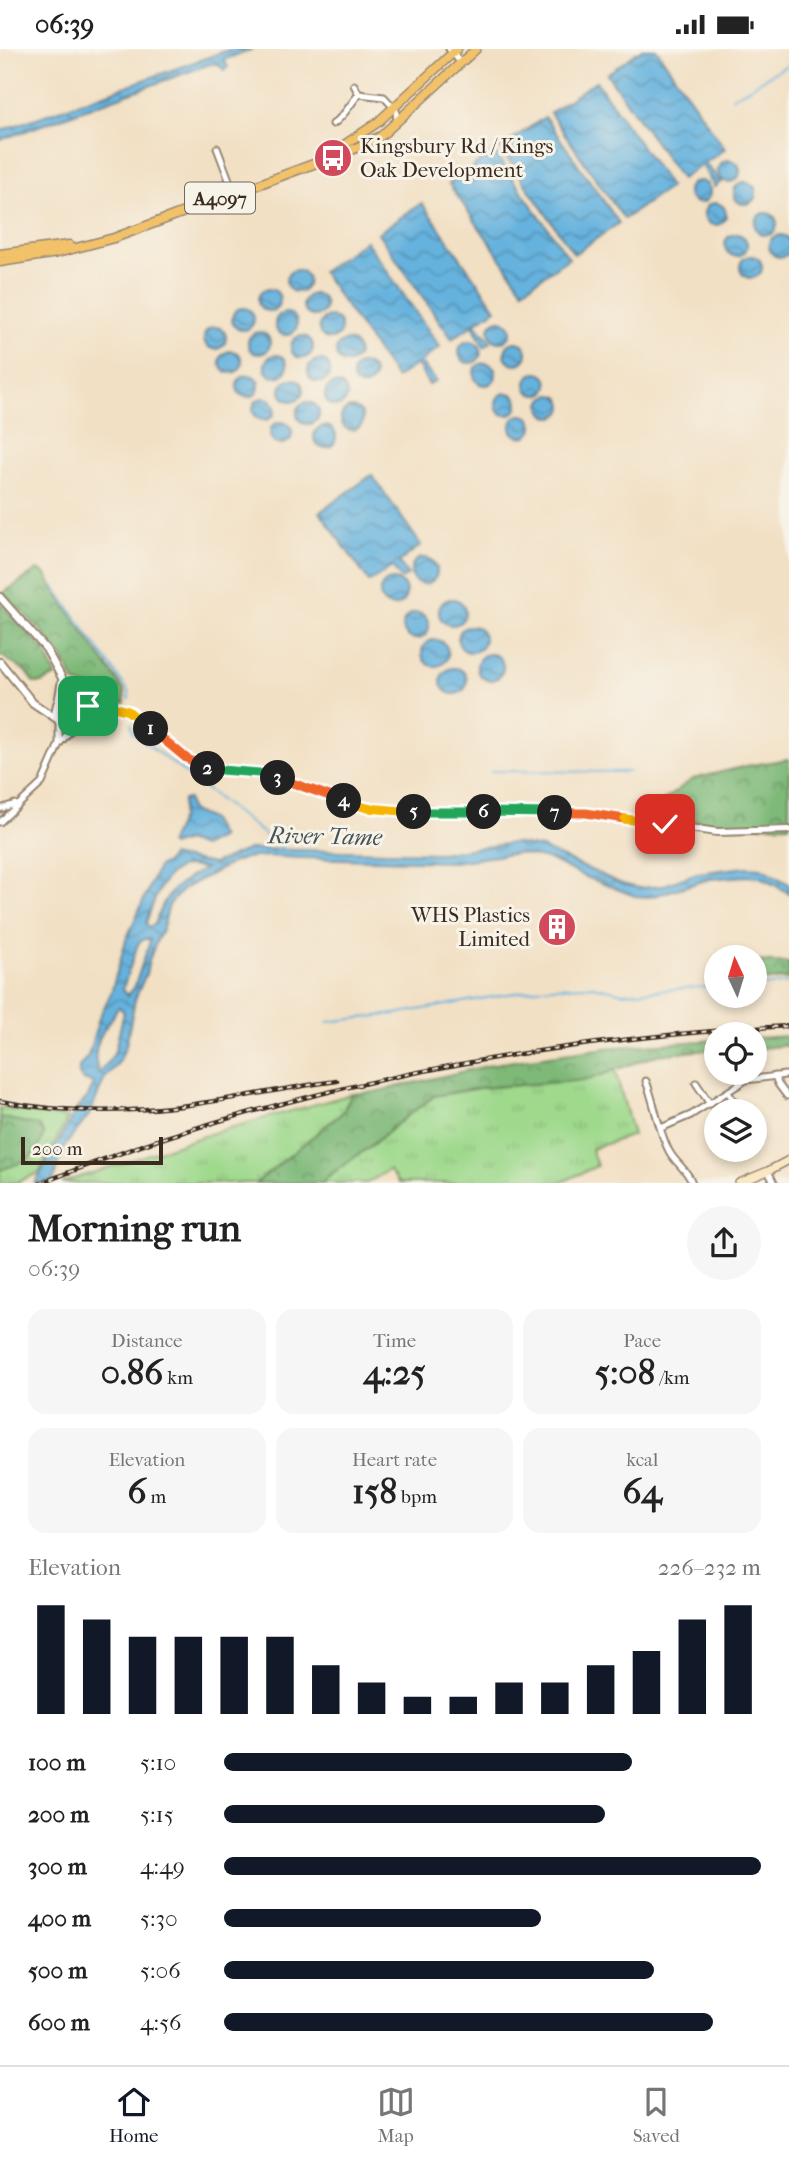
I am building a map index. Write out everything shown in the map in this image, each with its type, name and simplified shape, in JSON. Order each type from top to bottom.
[{"type":"main road","name":"A4097","points":[[0,258],[57,253],[114,238],[354,149],[381,136],[397,123],[476,49]]},
{"type":"main road","name":"A4097","points":[[327,157],[395,109],[453,50]]},
{"type":"main road","points":[[377,123],[377,131],[381,136]]},
{"type":"main road","points":[[338,149],[369,133],[381,136]]},
{"type":"main road","name":"A4097","points":[[0,258],[114,238]]},
{"type":"main road","points":[[739,1183],[789,1160]]},
{"type":"street","points":[[453,50],[460,62]]},
{"type":"street","points":[[354,85],[359,94]]},
{"type":"street","points":[[395,109],[405,109],[437,85]]},
{"type":"street","points":[[359,94],[384,97],[395,109],[397,123]]},
{"type":"street","points":[[333,124],[341,119],[346,108],[359,94]]},
{"type":"street","points":[[217,148],[234,193]]},
{"type":"street","points":[[0,597],[46,649],[83,710],[78,723],[70,726],[43,711],[33,703],[0,662]]},
{"type":"street","points":[[59,744],[57,705],[62,678]]},
{"type":"street","points":[[43,711],[50,710],[67,698],[96,708]]},
{"type":"street","points":[[0,821],[42,783],[59,744],[78,723],[96,708],[107,706],[128,711],[186,758],[203,767],[274,776],[367,808],[405,812],[586,813],[728,833],[789,830]]},
{"type":"street","points":[[0,809],[19,803]]},
{"type":"street","points":[[718,1099],[746,1080],[785,1075]]},
{"type":"street","points":[[775,1076],[785,1088],[787,1096]]},
{"type":"street","points":[[646,1081],[652,1087],[670,1155],[684,1169],[692,1183]]},
{"type":"street","points":[[700,1086],[707,1099]]},
{"type":"street","points":[[728,1092],[732,1099]]},
{"type":"street","points":[[661,1128],[704,1107]]},
{"type":"street","points":[[768,1171],[774,1183]]},
{"type":"green space","points":[[38,570],[46,574],[124,690],[125,704],[100,690],[75,683],[64,660],[40,629],[3,593]]},
{"type":"green space","points":[[0,603],[45,651],[56,676],[42,683],[34,683],[25,671],[0,655]]},
{"type":"green space","points":[[789,759],[789,825],[740,826],[645,814],[693,779]]},
{"type":"green space","points":[[767,962],[789,963],[789,979],[767,980]]},
{"type":"green space","points":[[789,1036],[789,1045],[767,1048],[767,1037]]},
{"type":"green space","points":[[704,1041],[704,1050],[657,1055],[587,1080],[479,1088],[434,1096],[327,1177],[323,1183],[256,1183],[343,1112],[352,1094],[374,1092],[500,1063],[614,1047]]},
{"type":"green space","points":[[615,1070],[633,1135],[591,1149],[597,1166],[560,1183],[399,1183],[389,1170],[367,1183],[323,1183],[327,1177],[434,1096],[479,1088],[587,1080]]},
{"type":"green space","points":[[352,1094],[343,1112],[256,1183],[62,1183],[219,1131]]},
{"type":"green space","points":[[0,1108],[68,1118],[39,1173],[15,1183],[0,1183]]},
{"type":"green space","points":[[0,1117],[40,1126],[44,1134],[33,1155],[0,1170]]},
{"type":"water","points":[[231,49],[253,49],[226,59],[224,61],[228,67],[224,70],[218,64],[210,64],[0,140],[0,131]]},
{"type":"water","points":[[642,49],[656,49],[725,149],[705,163],[721,182],[714,187],[702,165],[681,179],[607,74]]},
{"type":"water","points":[[596,81],[670,187],[624,219],[550,113]]},
{"type":"water","points":[[545,117],[619,223],[574,254],[500,148]]},
{"type":"water","points":[[494,152],[569,258],[523,290],[449,184]]},
{"type":"water","points":[[729,160],[737,163],[740,171],[737,179],[729,182],[721,179],[718,171],[721,163]]},
{"type":"water","points":[[699,181],[707,184],[710,192],[707,200],[699,203],[691,200],[688,192],[691,184]]},
{"type":"water","points":[[745,182],[753,185],[756,193],[753,201],[745,204],[737,201],[734,193],[737,185]]},
{"type":"water","points":[[422,203],[496,309],[475,323],[491,342],[484,347],[473,325],[452,339],[378,233]]},
{"type":"water","points":[[715,203],[723,206],[726,214],[723,222],[715,225],[707,222],[704,214],[707,206]]},
{"type":"water","points":[[766,213],[774,216],[777,224],[774,232],[766,235],[758,232],[755,224],[758,216]]},
{"type":"water","points":[[736,234],[744,237],[747,245],[744,253],[736,256],[728,253],[725,245],[728,237]]},
{"type":"water","points":[[780,235],[788,238],[788,254],[780,257],[772,254],[769,246],[772,238]]},
{"type":"water","points":[[366,241],[440,347],[420,362],[436,381],[429,385],[417,364],[396,378],[322,272]]},
{"type":"water","points":[[751,256],[759,259],[762,267],[759,275],[751,278],[743,275],[740,267],[743,259]]},
{"type":"water","points":[[297,270],[305,273],[308,281],[305,289],[297,292],[289,289],[286,281],[289,273]]},
{"type":"water","points":[[269,289],[277,292],[280,300],[277,308],[269,311],[261,308],[258,300],[261,292]]},
{"type":"water","points":[[314,294],[322,297],[325,305],[322,313],[314,316],[306,313],[303,305],[306,297]]},
{"type":"water","points":[[243,308],[251,311],[254,319],[251,327],[243,330],[235,327],[232,319],[235,311]]},
{"type":"water","points":[[286,313],[294,316],[297,324],[294,332],[286,335],[278,332],[275,324],[278,316]]},
{"type":"water","points":[[330,317],[338,320],[341,328],[338,336],[330,339],[322,336],[319,328],[322,320]]},
{"type":"water","points":[[500,320],[508,323],[511,331],[508,339],[500,342],[492,339],[489,331],[492,323]]},
{"type":"water","points":[[215,327],[223,330],[226,338],[223,346],[215,349],[207,346],[204,338],[207,330]]},
{"type":"water","points":[[259,332],[267,335],[270,343],[267,351],[259,354],[251,351],[248,343],[251,335]]},
{"type":"water","points":[[302,336],[310,339],[313,347],[310,355],[302,358],[294,355],[291,347],[294,339]]},
{"type":"water","points":[[347,341],[355,344],[358,352],[355,360],[347,363],[339,360],[336,352],[339,344]]},
{"type":"water","points":[[470,341],[478,344],[481,352],[478,360],[470,363],[462,360],[459,352],[462,344]]},
{"type":"water","points":[[516,342],[524,345],[527,353],[524,361],[516,364],[508,361],[505,353],[508,345]]},
{"type":"water","points":[[231,351],[239,354],[242,362],[239,370],[231,373],[223,370],[220,362],[223,354]]},
{"type":"water","points":[[276,355],[284,358],[287,366],[284,374],[276,377],[268,374],[265,366],[268,358]]},
{"type":"water","points":[[319,360],[327,363],[330,371],[327,379],[319,382],[311,379],[308,371],[311,363]]},
{"type":"water","points":[[485,363],[493,366],[496,374],[493,382],[485,385],[477,382],[474,374],[477,366]]},
{"type":"water","points":[[363,364],[371,367],[374,375],[371,383],[363,386],[355,383],[352,375],[355,367]]},
{"type":"water","points":[[537,373],[545,376],[548,384],[545,392],[537,395],[529,392],[526,384],[529,376]]},
{"type":"water","points":[[248,375],[256,378],[259,386],[256,394],[248,397],[240,394],[237,386],[240,378]]},
{"type":"water","points":[[292,379],[300,382],[303,390],[300,398],[292,401],[284,398],[281,390],[284,382]]},
{"type":"water","points":[[336,384],[344,387],[347,395],[344,403],[336,406],[328,403],[325,395],[328,387]]},
{"type":"water","points":[[507,393],[515,396],[518,404],[515,412],[507,415],[499,412],[496,404],[499,396]]},
{"type":"water","points":[[552,395],[560,398],[563,406],[560,414],[552,417],[544,414],[541,406],[544,398]]},
{"type":"water","points":[[264,398],[272,401],[275,409],[272,417],[264,420],[256,417],[253,409],[256,401]]},
{"type":"water","points":[[308,402],[316,405],[319,413],[316,421],[308,424],[300,421],[297,413],[300,405]]},
{"type":"water","points":[[352,408],[360,411],[363,419],[360,427],[352,430],[344,427],[341,419],[344,411]]},
{"type":"water","points":[[522,415],[530,418],[533,426],[530,434],[522,437],[514,434],[511,426],[514,418]]},
{"type":"water","points":[[281,422],[289,425],[292,433],[289,441],[281,444],[273,441],[270,433],[273,425]]},
{"type":"water","points":[[325,426],[333,429],[336,437],[333,445],[325,448],[317,445],[314,437],[317,429]]},
{"type":"water","points":[[372,475],[421,545],[399,562],[408,575],[401,579],[392,567],[369,582],[320,512]]},
{"type":"water","points":[[424,558],[433,562],[437,571],[433,580],[424,584],[415,580],[411,571],[415,562]]},
{"type":"water","points":[[393,580],[402,584],[406,593],[402,602],[393,606],[384,602],[380,593],[384,584]]},
{"type":"water","points":[[452,599],[461,603],[465,612],[461,621],[452,625],[443,621],[439,612],[443,603]]},
{"type":"water","points":[[416,613],[425,617],[429,626],[425,635],[416,639],[407,635],[403,626],[407,617]]},
{"type":"water","points":[[471,626],[480,630],[484,639],[480,648],[471,652],[462,648],[458,639],[462,630]]},
{"type":"water","points":[[435,640],[444,644],[448,653],[444,662],[435,666],[426,662],[422,653],[426,644]]},
{"type":"water","points":[[490,654],[499,658],[503,667],[499,676],[490,680],[481,676],[477,667],[481,658]]},
{"type":"water","points":[[454,668],[463,672],[467,681],[463,690],[454,694],[445,690],[441,681],[445,672]]},
{"type":"water","points":[[188,799],[190,810],[210,819],[221,837],[202,847],[186,841],[171,846],[169,844],[181,818],[183,800]]},
{"type":"water","points":[[513,843],[541,848],[622,884],[639,888],[662,886],[697,873],[746,867],[761,868],[789,884],[789,893],[760,877],[745,876],[710,879],[650,897],[635,896],[583,876],[551,860],[519,853],[453,862],[268,856],[245,858],[232,863],[183,889],[169,905],[163,928],[135,999],[126,1046],[119,1062],[105,1078],[89,1115],[65,1146],[52,1183],[35,1183],[94,1083],[83,1080],[79,1075],[79,1067],[88,1056],[99,1018],[111,993],[126,940],[158,867],[166,863],[171,856],[213,864],[249,849],[440,853]],"holes":[[[186,866],[205,868],[173,890],[163,903],[155,924],[149,927],[146,923],[164,881],[177,869]],[[144,939],[150,939],[134,988],[127,996],[123,988],[138,944]],[[119,1007],[124,1012],[114,1054],[99,1074],[97,1046]]]},
{"type":"waterway","points":[[732,97],[789,65]]},
{"type":"waterway","points":[[54,586],[129,692],[129,699]]},
{"type":"waterway","name":"River Tame","points":[[131,724],[133,733],[286,851]]},
{"type":"waterway","points":[[491,771],[629,772]]},
{"type":"waterway","points":[[767,986],[789,983]]},
{"type":"waterway","points":[[327,1022],[395,1014],[549,987],[594,986],[623,993],[704,987]]},
{"type":"railway","points":[[41,1183],[170,1136],[246,1113],[399,1076],[554,1049],[710,1031],[789,1026]]},
{"type":"railway","points":[[0,1101],[64,1109],[151,1109],[337,1081]]},
{"type":"place","name":"Kingsbury Rd / Kings Oak Development","points":[[333,158]]},
{"type":"place","name":"WHS Plastics Limited","points":[[557,927]]},
{"type":"route","points":[[88,706],[107,706],[128,711],[186,758],[203,767],[274,776],[367,808],[405,812],[586,813],[665,824]]}]
